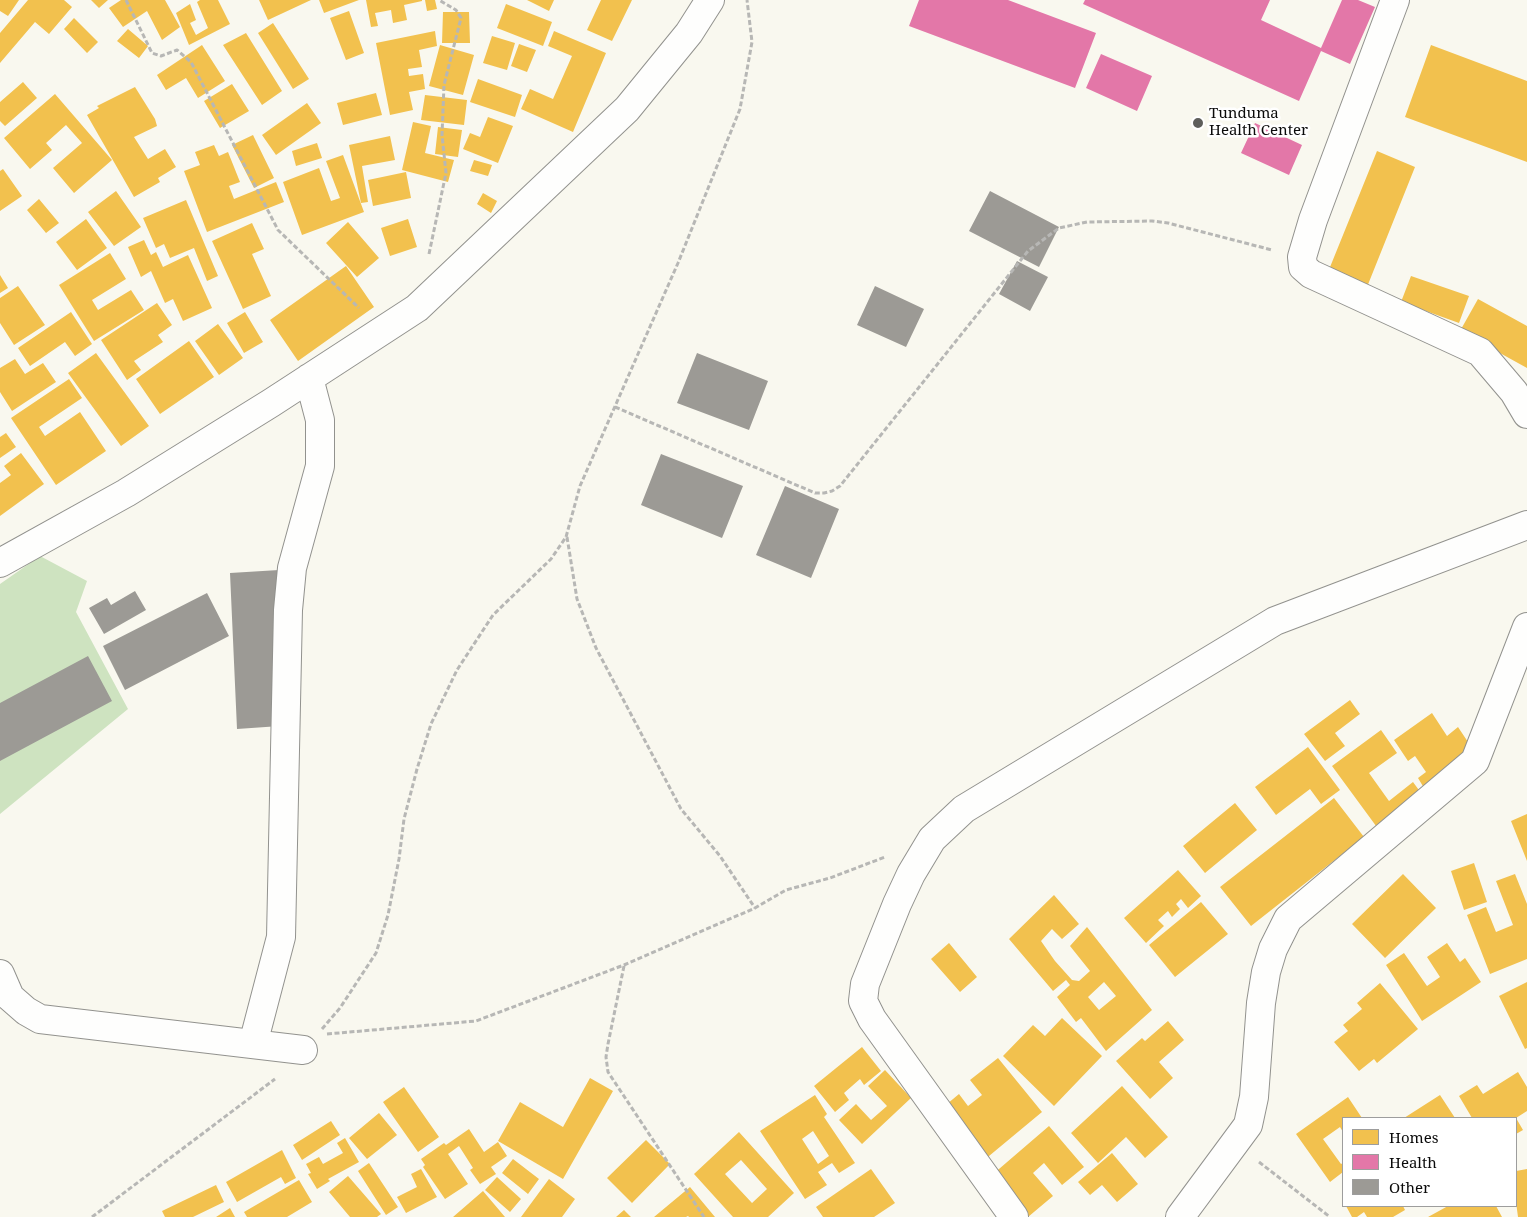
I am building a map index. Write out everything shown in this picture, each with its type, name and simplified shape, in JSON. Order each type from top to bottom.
[{"type":"street","points":[[0,563],[126,492],[417,308],[627,109],[689,33],[710,0]]},
{"type":"street","points":[[1395,0],[1313,220],[1302,257],[1303,268],[1311,274],[1480,352],[1514,392],[1527,414]]},
{"type":"street","points":[[253,1044],[281,937],[288,610],[292,568],[320,466],[320,420],[309,378]]},
{"type":"street","points":[[1014,1217],[872,1019],[863,1001],[865,984],[897,904],[911,874],[932,839],[964,809],[1275,621],[1527,525]]},
{"type":"street","points":[[1180,1217],[1248,1125],[1254,1097],[1261,1003],[1266,972],[1273,949],[1288,919],[1475,761],[1527,627]]},
{"type":"street","points":[[0,974],[10,997],[17,1005],[40,1019],[253,1044],[310,1042]]},
{"type":"path","points":[[126,0],[152,53],[161,56],[177,50],[191,62],[278,230],[382,331]]},
{"type":"path","points":[[428,260],[446,173],[442,135],[444,85],[461,18],[456,10],[439,0]]},
{"type":"path","points":[[92,1217],[281,1075],[340,1008],[376,953],[388,915],[399,859],[404,819],[431,724],[457,670],[493,615],[550,559],[566,537],[580,486],[678,263],[740,109],[752,42],[747,0]]},
{"type":"path","points":[[615,408],[815,493],[824,493],[840,486],[1028,251],[1058,228],[1087,222],[1152,221],[1168,223],[1302,257]]},
{"type":"path","points":[[566,537],[577,598],[596,648],[681,809],[720,856],[755,908]]},
{"type":"path","points":[[310,1042],[476,1021],[624,965],[755,908],[786,890],[830,878],[886,857]]},
{"type":"path","points":[[624,965],[606,1057],[608,1072],[704,1217]]},
{"type":"path","points":[[1234,1143],[1330,1217]]},
{"type":"green space","points":[[40,556],[87,581],[76,612],[128,709],[0,814],[0,584]]},
{"type":"building: Homes","points":[[0,0],[19,0],[8,16],[0,11]]},
{"type":"building: Homes","points":[[28,0],[64,0],[72,7],[49,34],[35,22],[0,63],[0,33]]},
{"type":"building: Homes","points":[[91,0],[108,0],[99,8]]},
{"type":"building: Homes","points":[[121,0],[165,0],[180,27],[162,40],[147,11],[123,27],[109,8]]},
{"type":"building: Homes","points":[[200,0],[218,0],[230,24],[189,45],[176,13],[190,4],[196,20],[190,23],[196,35],[208,28],[197,2]]},
{"type":"building: Homes","points":[[259,0],[311,0],[268,20]]},
{"type":"building: Homes","points":[[319,0],[359,0],[324,13]]},
{"type":"building: Homes","points":[[366,0],[422,1],[404,5],[407,20],[393,23],[391,10],[375,13],[378,26],[371,27]]},
{"type":"building: Homes","points":[[425,0],[435,0],[437,9],[427,11]]},
{"type":"building: Homes","points":[[527,0],[554,0],[549,11]]},
{"type":"building: Homes","points":[[601,0],[632,0],[612,41],[587,30]]},
{"type":"building: Homes","points":[[506,4],[552,22],[543,46],[497,28]]},
{"type":"building: Homes","points":[[349,11],[364,53],[346,60],[330,18]]},
{"type":"building: Homes","points":[[443,12],[469,12],[470,43],[442,43]]},
{"type":"building: Homes","points":[[74,18],[98,42],[87,53],[64,29]]},
{"type":"building: Homes","points":[[273,23],[309,79],[293,89],[258,33]]},
{"type":"building: Homes","points":[[128,29],[148,46],[139,58],[117,41]]},
{"type":"building: Homes","points":[[435,31],[437,46],[419,50],[422,67],[408,69],[409,76],[423,74],[425,89],[409,92],[413,110],[390,115],[376,43]]},
{"type":"building: Homes","points":[[554,31],[606,53],[573,132],[521,109],[530,89],[553,99],[572,56],[548,46]]},
{"type":"building: Homes","points":[[246,33],[282,91],[262,105],[223,45]]},
{"type":"building: Homes","points":[[492,36],[515,43],[507,70],[483,63]]},
{"type":"building: Homes","points":[[519,44],[536,50],[527,72],[511,66]]},
{"type":"building: Homes","points":[[202,45],[225,81],[198,98],[186,78],[166,90],[157,75]]},
{"type":"building: Homes","points":[[440,45],[474,55],[463,95],[429,86]]},
{"type":"building: Homes","points":[[1431,45],[1527,81],[1527,162],[1405,117]]},
{"type":"building: Homes","points":[[478,79],[522,95],[515,117],[470,102]]},
{"type":"building: Homes","points":[[23,82],[37,98],[5,126],[0,121],[0,102]]},
{"type":"building: Homes","points":[[232,84],[249,111],[220,128],[204,101]]},
{"type":"building: Homes","points":[[135,87],[155,119],[157,126],[134,137],[148,159],[165,149],[176,167],[158,178],[160,182],[134,197],[87,115],[99,108],[97,106]]},
{"type":"building: Homes","points":[[376,93],[382,115],[343,125],[337,103]]},
{"type":"building: Homes","points":[[55,94],[112,160],[74,193],[53,168],[82,143],[66,125],[46,143],[52,150],[30,169],[4,138]]},
{"type":"building: Homes","points":[[425,95],[467,100],[464,125],[421,120]]},
{"type":"building: Homes","points":[[307,103],[321,123],[276,155],[262,135]]},
{"type":"building: Homes","points":[[488,117],[513,126],[498,163],[463,149],[470,133],[480,137]]},
{"type":"building: Homes","points":[[413,122],[431,126],[425,153],[454,160],[448,182],[402,170]]},
{"type":"building: Homes","points":[[438,127],[462,130],[458,157],[435,154]]},
{"type":"building: Homes","points":[[253,135],[274,178],[254,188],[232,145]]},
{"type":"building: Homes","points":[[390,136],[395,160],[362,166],[368,202],[361,203],[349,145]]},
{"type":"building: Homes","points":[[317,143],[322,158],[296,166],[292,151]]},
{"type":"building: Homes","points":[[214,145],[219,156],[228,152],[240,182],[229,186],[234,199],[276,182],[284,202],[207,232],[184,171],[200,165],[195,152]]},
{"type":"building: Homes","points":[[1377,151],[1415,167],[1365,292],[1326,277]]},
{"type":"building: Homes","points":[[343,155],[364,212],[302,235],[283,182],[319,168],[331,201],[340,198],[326,161]]},
{"type":"building: Homes","points":[[474,160],[492,165],[488,176],[470,171]]},
{"type":"building: Homes","points":[[3,169],[22,196],[0,211],[0,171]]},
{"type":"building: Homes","points":[[406,172],[411,198],[373,206],[368,180]]},
{"type":"building: Homes","points":[[116,191],[141,227],[114,246],[88,212]]},
{"type":"building: Homes","points":[[483,193],[497,201],[491,213],[477,204]]},
{"type":"building: Homes","points":[[39,199],[59,223],[46,233],[27,210]]},
{"type":"building: Homes","points":[[186,200],[218,276],[207,281],[194,248],[170,258],[164,244],[156,248],[143,218]]},
{"type":"building: Homes","points":[[86,219],[107,248],[77,270],[56,242]]},
{"type":"building: Homes","points":[[408,219],[417,247],[390,256],[381,228]]},
{"type":"building: Homes","points":[[348,222],[379,258],[357,277],[326,243]]},
{"type":"building: Homes","points":[[252,223],[264,249],[252,254],[271,296],[243,309],[212,241]]},
{"type":"building: Homes","points":[[144,240],[151,255],[156,252],[163,267],[188,255],[212,308],[183,321],[173,299],[165,303],[151,271],[141,277],[128,247]]},
{"type":"building: Homes","points":[[110,253],[126,279],[92,300],[98,310],[131,290],[144,310],[94,341],[59,285]]},
{"type":"building: Homes","points":[[346,266],[374,307],[298,361],[270,320]]},
{"type":"building: Homes","points":[[0,275],[8,288],[0,293]]},
{"type":"building: Homes","points":[[1411,276],[1469,296],[1459,323],[1401,302]]},
{"type":"building: Homes","points":[[18,286],[45,325],[14,345],[0,323],[0,298]]},
{"type":"building: Homes","points":[[1478,299],[1527,326],[1527,368],[1460,331]]},
{"type":"building: Homes","points":[[157,303],[172,325],[158,335],[163,342],[134,361],[141,370],[127,380],[101,340]]},
{"type":"building: Homes","points":[[71,312],[92,344],[75,356],[65,342],[30,366],[18,348]]},
{"type":"building: Homes","points":[[245,312],[263,342],[244,353],[227,323]]},
{"type":"building: Homes","points":[[218,324],[243,358],[219,375],[195,341]]},
{"type":"building: Homes","points":[[189,341],[214,377],[160,414],[136,379]]},
{"type":"building: Homes","points":[[96,353],[149,426],[121,446],[68,373]]},
{"type":"building: Homes","points":[[15,359],[25,374],[43,363],[56,382],[12,411],[0,392],[0,368]]},
{"type":"building: Homes","points":[[69,379],[82,398],[39,427],[45,436],[80,412],[106,451],[56,485],[11,418]]},
{"type":"building: Homes","points":[[6,433],[16,447],[0,458],[0,437]]},
{"type":"building: Homes","points":[[21,453],[44,484],[0,516],[0,483],[11,475],[4,466]]},
{"type":"building: Homes","points":[[1350,700],[1360,714],[1335,733],[1345,746],[1325,761],[1304,734]]},
{"type":"building: Homes","points":[[1432,713],[1447,736],[1458,727],[1472,748],[1427,793],[1418,778],[1426,772],[1415,756],[1408,761],[1394,740]]},
{"type":"building: Homes","points":[[1381,730],[1397,753],[1369,773],[1389,801],[1413,782],[1424,797],[1379,830],[1332,766]]},
{"type":"building: Homes","points":[[1308,747],[1340,790],[1321,804],[1310,789],[1276,815],[1255,787]]},
{"type":"building: Homes","points":[[1334,798],[1364,837],[1251,926],[1220,887]]},
{"type":"building: Homes","points":[[1235,803],[1257,830],[1205,873],[1183,846]]},
{"type":"building: Homes","points":[[1527,814],[1527,861],[1511,821]]},
{"type":"building: Homes","points":[[1474,863],[1487,902],[1464,910],[1451,871]]},
{"type":"building: Homes","points":[[1178,870],[1201,896],[1188,908],[1181,899],[1176,904],[1180,909],[1172,917],[1168,911],[1158,920],[1164,926],[1146,943],[1124,918]]},
{"type":"building: Homes","points":[[1403,874],[1436,908],[1385,958],[1352,924]]},
{"type":"building: Homes","points":[[1515,874],[1527,904],[1527,959],[1490,974],[1467,915],[1486,907],[1496,932],[1513,925],[1496,881]]},
{"type":"building: Homes","points":[[1054,895],[1079,924],[1062,939],[1052,929],[1041,941],[1055,961],[1072,980],[1079,981],[1090,971],[1070,946],[1087,927],[1152,1010],[1106,1051],[1081,1018],[1076,1022],[1057,997],[1070,985],[1066,980],[1053,991],[1009,939]],"holes":[[[1104,982],[1116,996],[1099,1010],[1088,997]]]},
{"type":"building: Homes","points":[[1201,902],[1228,934],[1175,977],[1149,945]]},
{"type":"building: Homes","points":[[949,943],[977,977],[960,992],[931,959]]},
{"type":"building: Homes","points":[[1447,943],[1460,962],[1465,958],[1481,982],[1422,1021],[1386,965],[1404,953],[1427,986],[1440,977],[1427,957]]},
{"type":"building: Homes","points":[[1527,982],[1527,1048],[1525,1049],[1499,996]]},
{"type":"building: Homes","points":[[1380,983],[1418,1029],[1377,1063],[1374,1059],[1359,1071],[1334,1042],[1348,1031],[1343,1025],[1362,1009],[1357,1003]]},
{"type":"building: Homes","points":[[1062,1018],[1102,1056],[1054,1106],[1003,1056],[1033,1025],[1045,1036]]},
{"type":"building: Homes","points":[[1168,1021],[1184,1040],[1159,1062],[1173,1078],[1150,1099],[1116,1061],[1142,1038],[1145,1041]]},
{"type":"building: Homes","points":[[862,1047],[881,1071],[864,1085],[860,1079],[844,1093],[849,1100],[835,1112],[814,1086]]},
{"type":"building: Homes","points":[[998,1058],[1042,1112],[983,1161],[941,1109],[959,1094],[968,1106],[982,1095],[970,1080]]},
{"type":"building: Homes","points":[[885,1070],[911,1098],[862,1144],[839,1120],[856,1104],[871,1120],[887,1106],[868,1086]]},
{"type":"building: Homes","points":[[1518,1072],[1527,1087],[1527,1111],[1517,1117],[1471,1117],[1459,1096],[1477,1085],[1483,1094]]},
{"type":"building: Homes","points":[[590,1078],[613,1091],[563,1179],[498,1141],[520,1102],[563,1127]]},
{"type":"building: Homes","points":[[1122,1086],[1168,1137],[1145,1158],[1126,1137],[1098,1163],[1071,1133]]},
{"type":"building: Homes","points":[[404,1087],[439,1137],[418,1152],[383,1102]]},
{"type":"building: Homes","points":[[815,1095],[827,1114],[824,1117],[855,1163],[839,1173],[832,1163],[818,1172],[827,1185],[805,1199],[760,1131]],"holes":[[[813,1131],[829,1156],[818,1164],[802,1139]]]},
{"type":"building: Homes","points":[[1440,1095],[1454,1117],[1406,1117]]},
{"type":"building: Homes","points":[[1348,1097],[1361,1117],[1342,1117],[1342,1130],[1340,1127],[1323,1139],[1342,1164],[1342,1173],[1330,1182],[1296,1134]]},
{"type":"building: Homes","points":[[379,1113],[397,1135],[367,1159],[349,1138]]},
{"type":"building: Homes","points":[[1517,1120],[1523,1130],[1517,1133]]},
{"type":"building: Homes","points":[[331,1121],[340,1135],[302,1160],[293,1145]]},
{"type":"building: Homes","points":[[1049,1126],[1084,1167],[1062,1185],[1044,1163],[1033,1173],[1053,1196],[1028,1217],[992,1175]]},
{"type":"building: Homes","points":[[469,1129],[484,1152],[498,1142],[507,1156],[491,1167],[496,1174],[480,1184],[470,1170],[473,1168],[459,1146],[448,1154],[468,1184],[445,1199],[423,1167],[425,1165],[421,1159]]},
{"type":"building: Homes","points":[[739,1132],[794,1193],[768,1217],[733,1217],[694,1174]],"holes":[[[741,1160],[767,1189],[752,1203],[725,1174]]]},
{"type":"building: Homes","points":[[345,1138],[359,1162],[328,1179],[330,1181],[317,1189],[308,1174],[311,1173],[306,1164],[319,1157],[323,1164],[343,1153],[337,1143]]},
{"type":"building: Homes","points":[[646,1140],[670,1164],[632,1203],[607,1178]]},
{"type":"building: Homes","points":[[282,1150],[296,1178],[285,1184],[281,1177],[237,1202],[226,1182]]},
{"type":"building: Homes","points":[[1112,1153],[1138,1184],[1117,1202],[1102,1185],[1090,1195],[1078,1182]]},
{"type":"building: Homes","points":[[513,1159],[539,1179],[528,1194],[502,1173]]},
{"type":"building: Homes","points":[[369,1163],[398,1207],[386,1215],[358,1171]]},
{"type":"building: Homes","points":[[421,1169],[437,1197],[406,1213],[397,1197],[417,1187],[411,1174]]},
{"type":"building: Homes","points":[[871,1169],[895,1203],[874,1217],[823,1217],[816,1207]]},
{"type":"building: Homes","points":[[1527,1169],[1527,1217],[1518,1217],[1517,1171]]},
{"type":"building: Homes","points":[[348,1176],[381,1214],[377,1217],[350,1217],[329,1192]]},
{"type":"building: Homes","points":[[497,1177],[521,1199],[510,1212],[485,1190]]},
{"type":"building: Homes","points":[[549,1179],[575,1199],[562,1217],[521,1217]]},
{"type":"building: Homes","points":[[299,1180],[312,1202],[287,1217],[247,1217],[244,1212]]},
{"type":"building: Homes","points":[[216,1185],[224,1202],[193,1217],[165,1217],[162,1211]]},
{"type":"building: Homes","points":[[690,1187],[715,1217],[654,1217]]},
{"type":"building: Homes","points":[[483,1191],[505,1217],[453,1217]]},
{"type":"building: Homes","points":[[1347,1207],[1404,1207],[1405,1210],[1393,1217],[1367,1217],[1364,1212],[1357,1217],[1352,1217]]},
{"type":"building: Homes","points":[[1446,1207],[1497,1207],[1502,1217],[1428,1217]]},
{"type":"building: Homes","points":[[230,1208],[235,1217],[216,1217]]},
{"type":"building: Homes","points":[[624,1210],[631,1217],[616,1217]]},
{"type":"building: Health","points":[[919,0],[1008,0],[1096,33],[1075,88],[909,26]]},
{"type":"building: Health","points":[[1085,0],[1270,0],[1261,20],[1321,48],[1342,0],[1358,0],[1375,7],[1350,64],[1321,51],[1299,101],[1083,4]]},
{"type":"building: Health","points":[[1101,54],[1152,76],[1137,111],[1086,88]]},
{"type":"building: Health","points":[[1255,123],[1302,145],[1289,175],[1241,153]]},
{"type":"building: Other","points":[[990,191],[1059,227],[1039,267],[969,231]]},
{"type":"building: Other","points":[[1017,261],[1048,277],[1030,311],[999,294]]},
{"type":"building: Other","points":[[875,286],[924,309],[906,347],[857,325]]},
{"type":"building: Other","points":[[697,353],[768,381],[749,430],[677,403]]},
{"type":"building: Other","points":[[661,454],[743,486],[722,538],[641,505]]},
{"type":"building: Other","points":[[785,486],[839,509],[811,578],[756,555]]},
{"type":"building: Other","points":[[279,570],[280,726],[237,729],[230,573]]},
{"type":"building: Other","points":[[135,591],[146,610],[104,634],[89,608],[107,598],[111,605]]},
{"type":"building: Other","points":[[207,593],[229,636],[125,690],[103,646]]},
{"type":"building: Other","points":[[88,656],[112,701],[0,761],[0,703]]},
{"type":"place","name":"Tunduma Health Center","points":[[1198,123]]}]
